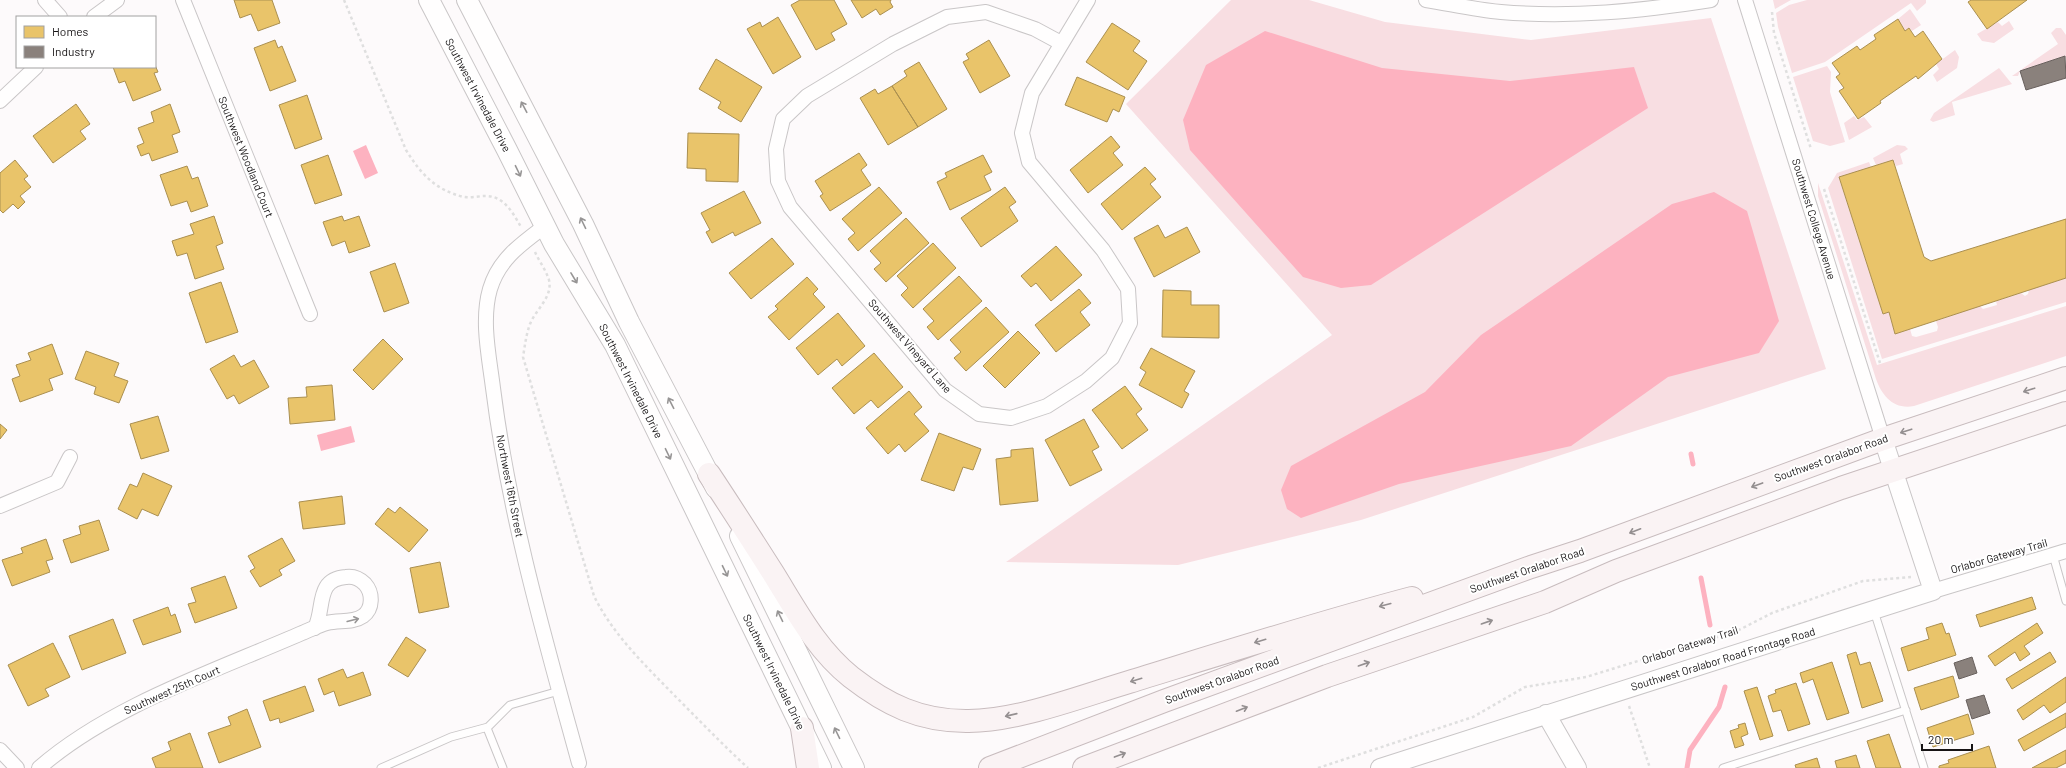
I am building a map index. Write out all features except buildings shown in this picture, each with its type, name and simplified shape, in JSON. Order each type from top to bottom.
[{"type":"main road","name":"Southwest Irvinedale Drive","points":[[429,0],[545,226],[615,345],[821,768]]},
{"type":"main road","points":[[467,0],[584,224],[629,322],[709,474],[854,768]]},
{"type":"main road","name":"Southwest Oralabor Road","points":[[990,768],[1150,706],[1531,567],[1580,551],[1883,439],[2066,378]]},
{"type":"main road","points":[[1084,768],[1327,676],[1545,602],[1616,571],[1841,488],[2066,413]]},
{"type":"main road","points":[[709,474],[807,628],[828,656],[851,676],[895,706],[916,715],[938,719],[966,722],[993,719],[1046,708],[1345,615],[1531,567]]},
{"type":"main road","points":[[802,728],[808,768]]},
{"type":"street","points":[[45,0],[59,16]]},
{"type":"street","points":[[95,16],[117,0]]},
{"type":"street","name":"Southwest Woodland Court","points":[[183,0],[310,314]]},
{"type":"street","name":"Southwest Vineyard Lane","points":[[1061,43],[1035,29],[986,12],[947,17],[893,44],[807,96],[784,119],[776,149],[778,181],[790,206],[945,390],[979,414],[1011,418],[1047,406],[1086,381],[1112,358],[1130,323],[1128,289],[1103,250],[1029,162],[1022,134],[1032,93],[1088,0]]},
{"type":"street","points":[[1426,0],[1500,12],[1584,14],[1665,8],[1711,0]]},
{"type":"street","name":"Southwest College Avenue","points":[[1745,0],[1883,439]]},
{"type":"street","points":[[0,101],[35,68]]},
{"type":"street","name":"Northwest 16th Street","points":[[545,226],[514,249],[496,274],[490,289],[486,313],[487,342],[503,461],[526,567],[579,762]]},
{"type":"street","points":[[1883,439],[1895,471],[1931,584]]},
{"type":"street","points":[[0,506],[57,482],[70,457]]},
{"type":"street","name":"Southwest Oralabor Road Frontage Road","points":[[1380,768],[1874,611],[1931,584],[2060,553]]},
{"type":"street","name":"Southwest 25th Court","points":[[39,768],[82,736],[122,712],[315,628]]},
{"type":"street","points":[[1546,714],[1577,768]]},
{"type":"street","points":[[0,750],[17,768]]},
{"type":"lane","points":[[2060,553],[2066,601]]},
{"type":"lane","points":[[1874,611],[1924,768]]},
{"type":"lane","points":[[381,768],[451,737],[488,727],[510,705],[559,691]]},
{"type":"lane","points":[[1723,768],[1906,710]]},
{"type":"lane","points":[[488,727],[503,768]]},
{"type":"path","points":[[344,0],[406,150],[419,171],[442,189],[466,197],[488,196],[498,198],[512,211],[545,270],[549,281],[549,292],[531,322],[526,336],[523,357],[594,596],[601,611],[622,639],[659,680],[748,768]]},
{"type":"path","points":[[1772,12],[1774,33],[1811,149]]},
{"type":"path","points":[[1824,189],[1880,363]]},
{"type":"path","name":"Orlabor Gateway Trail","points":[[1318,768],[1473,717],[1525,687],[1586,677],[1737,630],[1772,613],[1862,582],[1931,584]]},
{"type":"path","points":[[1615,668],[1624,690],[1650,768]]},
{"type":"shaded area","points":[[1231,0],[1309,0],[1385,22],[1531,40],[1711,18],[1826,369],[1361,520],[1178,565],[1006,562],[1332,335],[1126,104]]},
{"type":"shaded area","points":[[1773,0],[1791,0],[1775,9]]},
{"type":"shaded area","points":[[1807,0],[1926,0],[1926,3],[1917,11],[1911,3],[1825,62],[1792,73],[1778,27],[1776,13],[1789,5]]},
{"type":"shaded area","points":[[1910,9],[1921,25],[1912,31],[1909,28],[1905,31],[1898,19]]},
{"type":"shaded area","points":[[2009,21],[2014,29],[1994,43],[1982,41],[1977,34],[1998,22],[2002,26]]},
{"type":"shaded area","points":[[2056,28],[2061,28],[2066,35],[2066,59],[2065,56],[2020,71],[2018,76],[2012,76],[2058,44],[2051,33]]},
{"type":"shaded area","points":[[1265,31],[1382,68],[1510,81],[1634,67],[1648,108],[1371,285],[1341,288],[1303,277],[1190,150],[1183,120],[1206,65]]},
{"type":"shaded area","points":[[1955,50],[1959,57],[1957,68],[1937,82],[1933,75],[1939,69],[1936,64]]},
{"type":"shaded area","points":[[1827,66],[1831,72],[1830,92],[1845,142],[1830,146],[1813,141],[1793,77]]},
{"type":"shaded area","points":[[1999,68],[2012,84],[1952,102],[1955,115],[1933,122],[1930,120],[1934,113]]},
{"type":"shaded area","points":[[1854,116],[1857,120],[1864,117],[1872,127],[1849,140],[1844,123]]},
{"type":"shaded area","points":[[366,145],[378,173],[365,179],[353,151]]},
{"type":"shaded area","points":[[1897,145],[1905,146],[1908,149],[1900,154],[1903,164],[1896,166],[1893,160],[1876,165],[1873,158]]},
{"type":"shaded area","points":[[1869,162],[1871,167],[1839,178],[1883,314],[1889,312],[1895,334],[1910,329],[1912,336],[1916,337],[1937,331],[1938,327],[1936,321],[1980,306],[1983,309],[1997,305],[1996,301],[2021,293],[2025,296],[2028,294],[2029,290],[2066,278],[2066,302],[1882,359],[1828,188],[1837,173]]},
{"type":"shaded area","points":[[1818,183],[1877,365],[2066,306],[2066,356],[1914,406],[1907,407],[1895,404],[1885,396],[1876,379],[1818,196]]},
{"type":"shaded area","points":[[1714,192],[1747,211],[1779,321],[1759,353],[1668,377],[1571,446],[1399,484],[1301,518],[1287,509],[1281,490],[1291,466],[1425,392],[1481,335],[1672,204]]},
{"type":"shaded area","points":[[351,426],[355,442],[321,451],[317,435]]},
{"type":"waterway","points":[[1691,454],[1693,464]]},
{"type":"waterway","points":[[1701,578],[1710,625]]},
{"type":"waterway","points":[[1687,768],[1690,750],[1719,707],[1725,687]]}]
